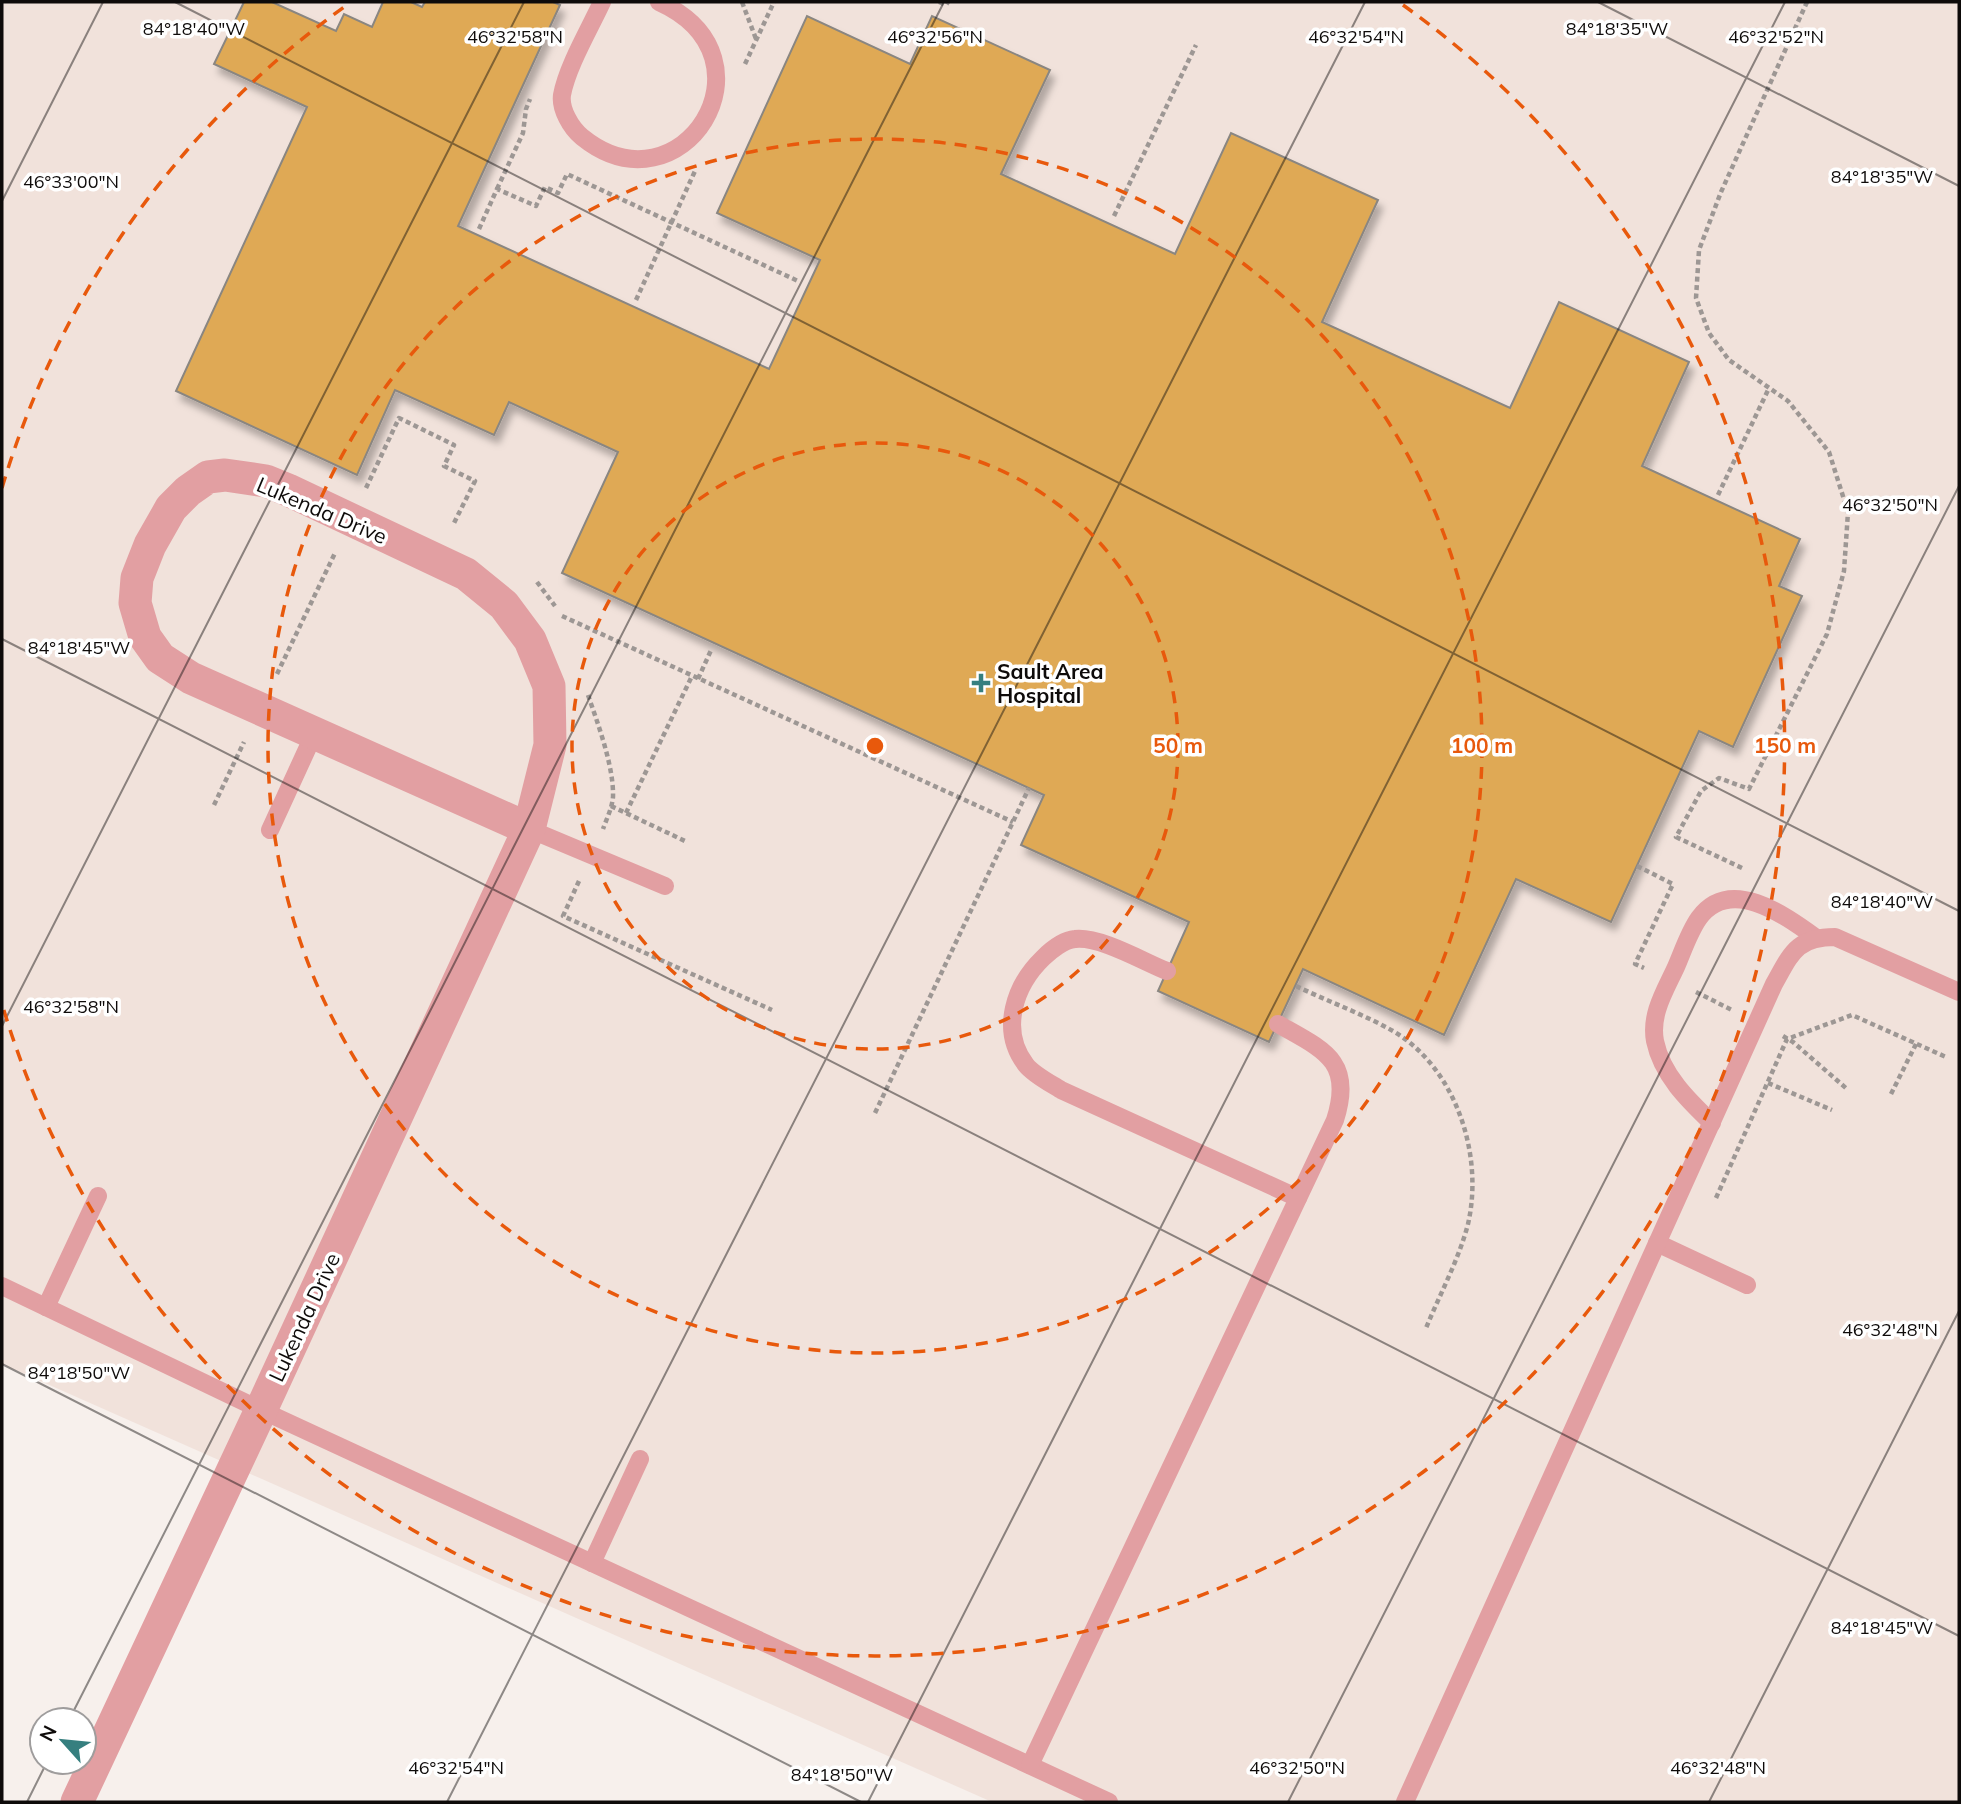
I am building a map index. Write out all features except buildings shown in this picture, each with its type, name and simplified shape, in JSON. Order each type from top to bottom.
[{"type":"street","name":"Lukenda Drive","points":[[77,1802],[529,829],[550,745],[549,686],[530,640],[504,605],[466,574],[266,481],[225,475],[208,477],[188,491],[171,508],[150,545],[136,578],[135,603],[145,636],[160,658],[191,678],[260,710],[529,829]]},
{"type":"lane","points":[[602,2],[561,98],[568,119],[577,132],[598,149],[624,158],[650,158],[676,149],[696,133],[710,111],[716,87],[715,62],[705,38],[689,19],[659,2]]},
{"type":"lane","points":[[270,830],[314,734]]},
{"type":"lane","points":[[529,829],[665,886]]},
{"type":"lane","points":[[1712,1123],[1680,1091],[1664,1065],[1655,1043],[1653,1017],[1699,919],[1714,903],[1734,898],[1786,916],[1815,937]]},
{"type":"lane","points":[[1405,1802],[1757,1023],[1791,955],[1815,937],[1835,937],[1959,992]]},
{"type":"lane","points":[[1167,971],[1098,942],[1075,939],[1052,948],[1032,969],[1016,998],[1011,1023],[1016,1045],[1026,1066],[1061,1090],[1298,1198]]},
{"type":"lane","points":[[1030,1765],[1335,1120],[1342,1100],[1340,1075],[1333,1061],[1319,1047],[1278,1024]]},
{"type":"lane","points":[[46,1307],[98,1196]]},
{"type":"lane","points":[[1657,1243],[1747,1285]]},
{"type":"lane","points":[[2,1286],[261,1410],[1109,1802]]},
{"type":"lane","points":[[592,1563],[640,1459]]},
{"type":"path","points":[[742,2],[756,39]]},
{"type":"path","points":[[939,2],[946,5],[948,2]]},
{"type":"path","points":[[1734,898],[1747,870],[1676,837],[1701,791],[1719,778],[1749,789],[1827,634],[1844,571],[1849,512],[1829,452],[1788,401],[1729,360],[1709,333],[1696,299],[1699,250],[1721,192],[1807,2]]},
{"type":"path","points":[[1114,216],[1196,45]]},
{"type":"path","points":[[479,229],[497,189],[536,206],[545,187],[558,193],[568,174],[798,281]]},
{"type":"path","points":[[1718,495],[1769,388]]},
{"type":"path","points":[[214,805],[399,418],[454,445],[444,466],[475,481],[453,525]]},
{"type":"path","points":[[441,519],[465,530]]},
{"type":"path","points":[[536,581],[563,618],[1013,822]]},
{"type":"path","points":[[698,679],[712,649]]},
{"type":"path","points":[[626,813],[692,676]]},
{"type":"path","points":[[875,1113],[1029,788]]},
{"type":"path","points":[[611,806],[685,841]]},
{"type":"path","points":[[1637,866],[1673,884],[1635,964],[1787,1039],[1847,1089]]},
{"type":"path","points":[[1296,986],[1393,1031],[1416,1048],[1437,1073],[1455,1103],[1470,1149],[1473,1181],[1468,1224],[1426,1328]]},
{"type":"path","points":[[1716,1198],[1787,1039],[1852,1015],[1946,1057]]},
{"type":"path","points":[[1891,1094],[1916,1044]]},
{"type":"path","points":[[1768,1083],[1832,1110]]},
{"type":"shaded area","name":"Sault Area Hospital","points":[[2,2],[1959,2],[1959,1802],[992,1802],[2,1364]]},
{"type":"place","name":"Sault Area Hospital","points":[[981,683]]}]
